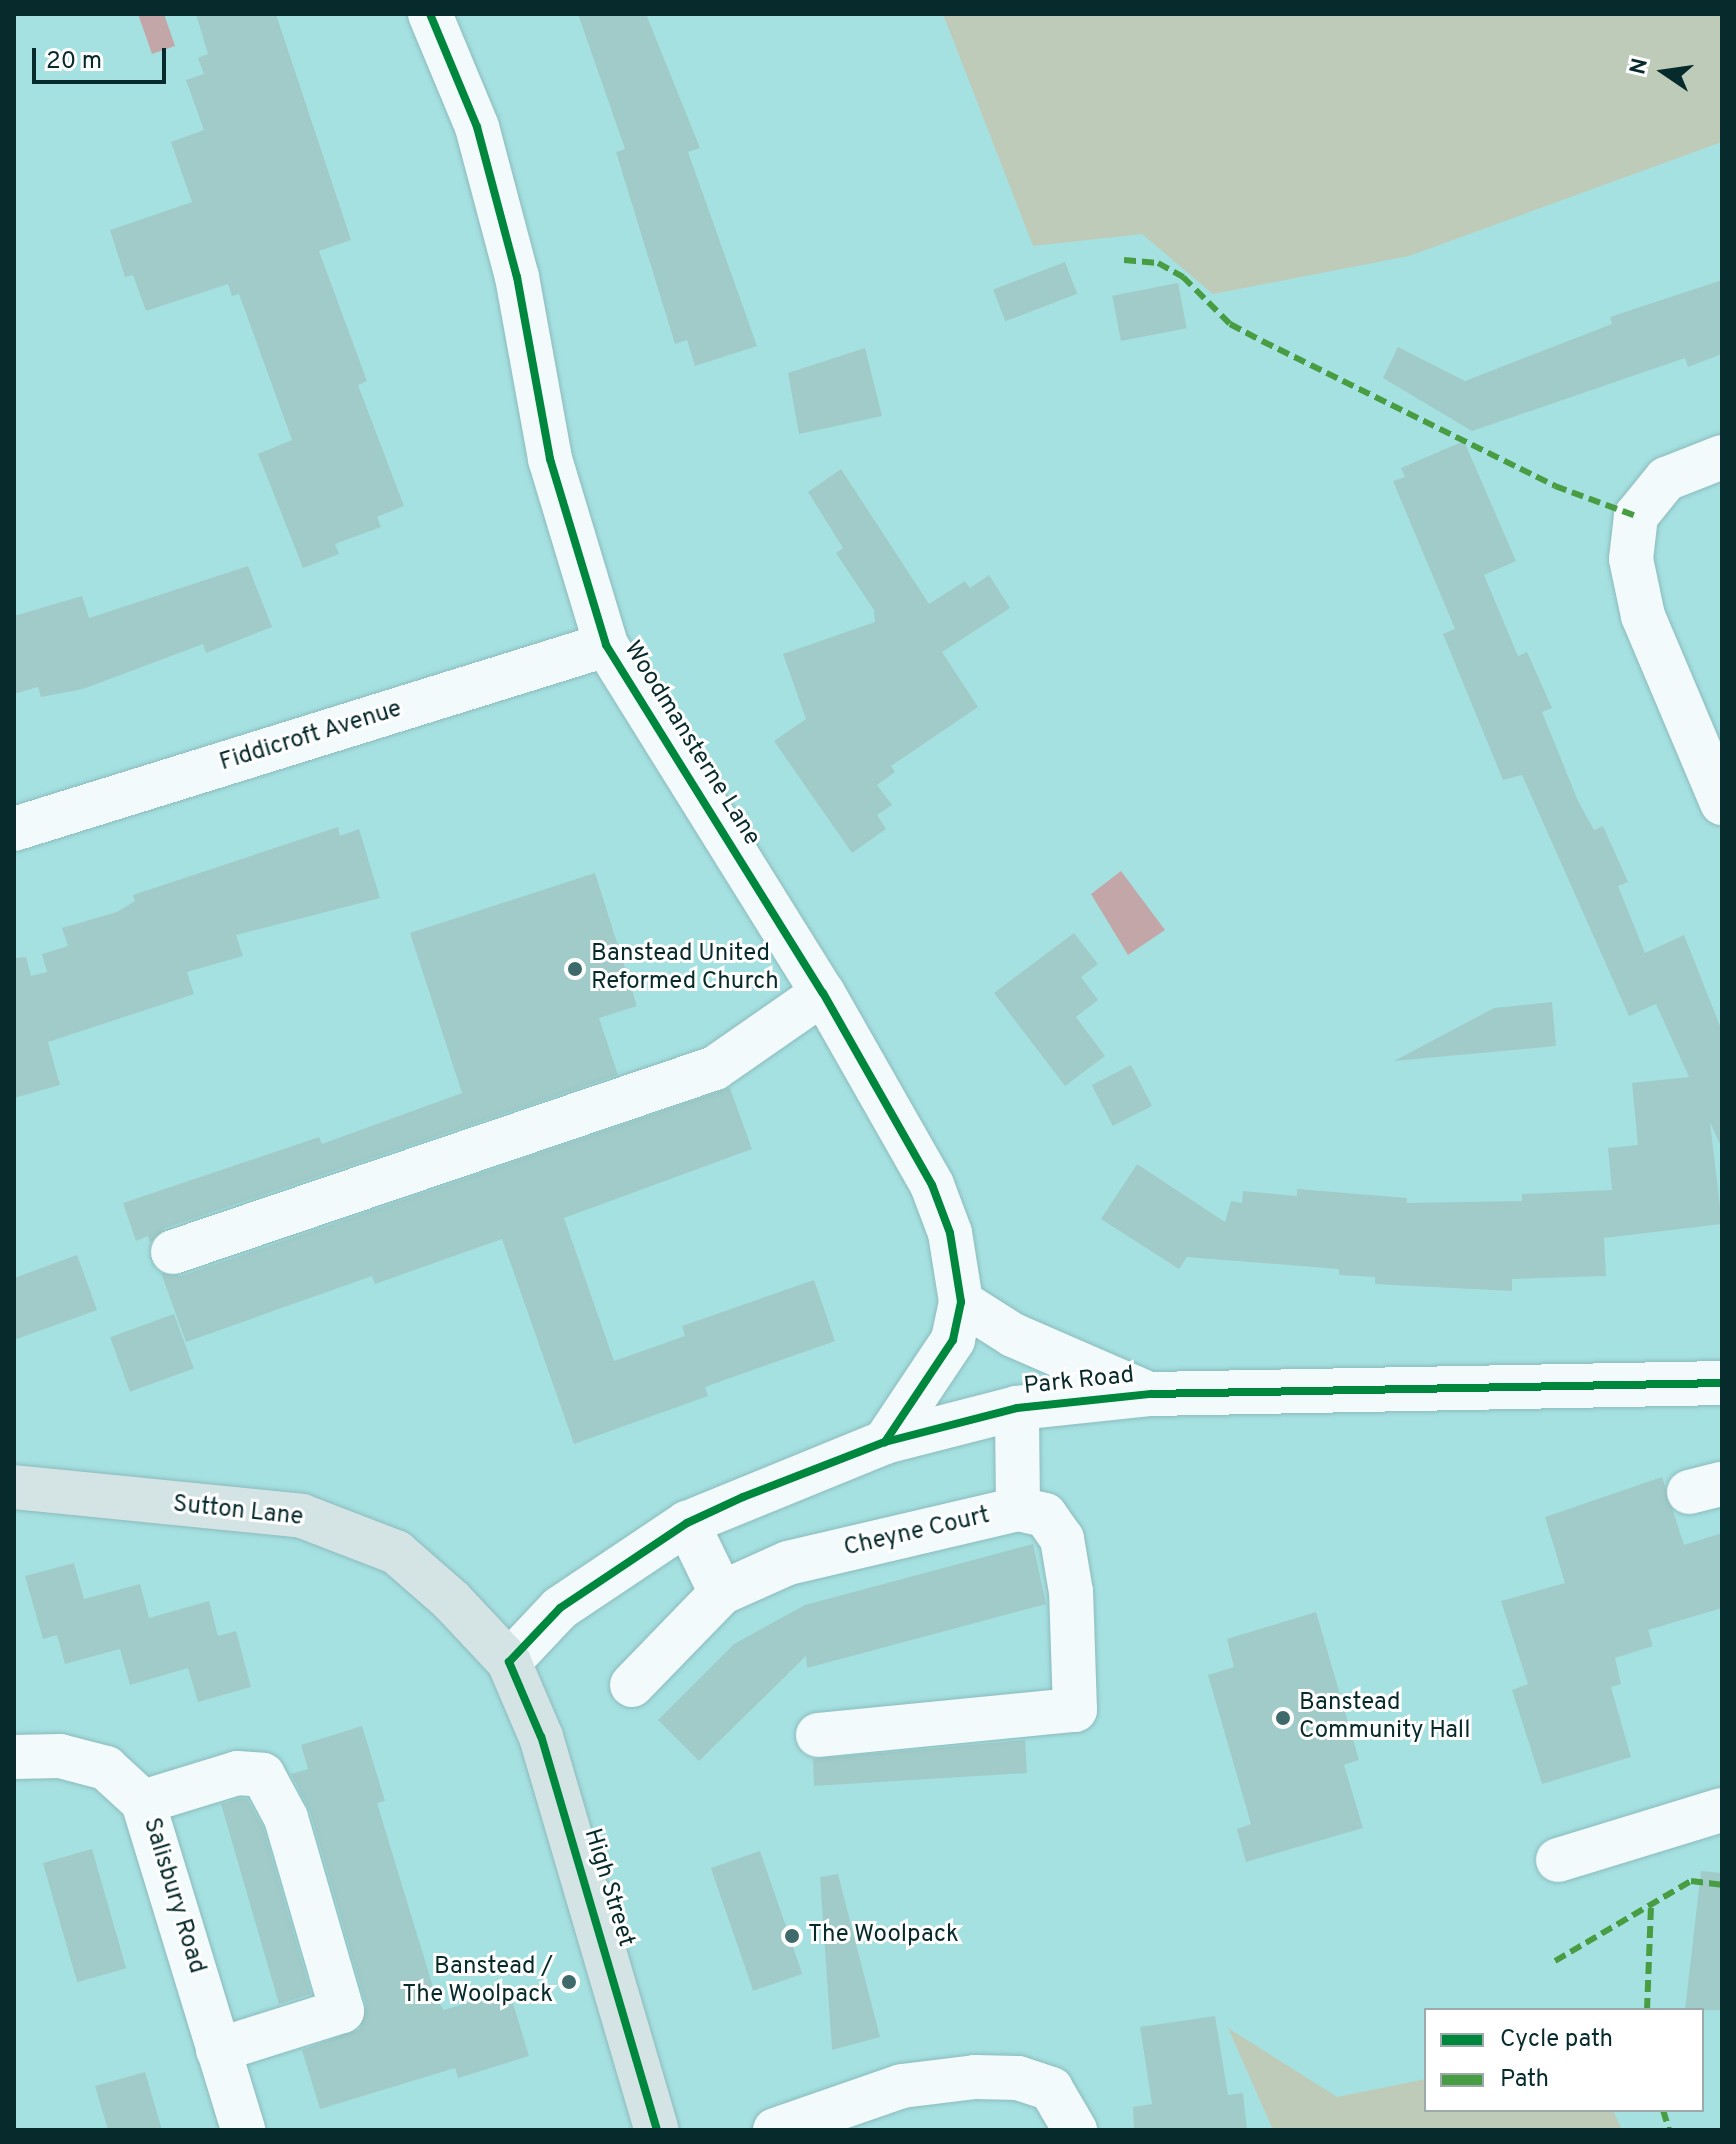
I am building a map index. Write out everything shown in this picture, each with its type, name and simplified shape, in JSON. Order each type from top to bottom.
[{"type":"main road","name":"Sutton Lane","points":[[14,1487],[302,1516],[396,1552],[509,1662]]},
{"type":"main road","name":"High Street","points":[[509,1662],[541,1737],[657,2130]]},
{"type":"street","name":"Woodmansterne Lane","points":[[430,14],[477,127],[517,277],[550,459],[606,645],[823,993],[932,1185],[950,1233],[961,1302],[953,1340],[932,1379],[885,1442]]},
{"type":"street","points":[[1722,457],[1666,479],[1636,516],[1631,559],[1643,616],[1722,803]]},
{"type":"street","name":"Fiddicroft Avenue","points":[[15,830],[606,645]]},
{"type":"street","points":[[173,1252],[715,1068],[823,993]]},
{"type":"street","points":[[961,1302],[1013,1335],[1151,1394]]},
{"type":"street","name":"Park Road","points":[[509,1662],[560,1608],[687,1523],[885,1442],[1017,1408],[1151,1394],[1722,1383]]},
{"type":"street","name":"Cheyne Court","points":[[632,1685],[721,1593],[788,1563],[1018,1509],[1017,1408]]},
{"type":"street","points":[[818,1735],[1075,1710],[1071,1592],[1062,1539],[1045,1515],[1018,1509]]},
{"type":"street","points":[[687,1523],[721,1593]]},
{"type":"street","name":"Salisbury Road","points":[[14,1757],[60,1756],[106,1768],[143,1802],[243,2130]]},
{"type":"street","points":[[143,1802],[237,1773],[263,1775],[286,1818],[342,2011],[218,2050]]},
{"type":"street","points":[[1558,1860],[1722,1810]]},
{"type":"street","points":[[775,2130],[902,2086],[975,2077],[1018,2078],[1051,2089],[1070,2111],[1075,2130]]},
{"type":"green space","points":[[943,14],[1722,14],[1722,142],[1409,256],[1213,294],[1142,234],[1033,246]]},
{"type":"green space","points":[[1228,2028],[1337,2097],[1424,2079],[1424,2112],[1614,2112],[1622,2130],[1273,2130]]},
{"type":"shaded area","points":[[138,14],[164,14],[175,46],[152,54]]},
{"type":"shaded area","points":[[1121,871],[1165,930],[1128,955],[1091,894]]},
{"type":"building","points":[[196,14],[276,14],[351,240],[319,251],[367,381],[358,385],[404,506],[377,517],[381,527],[335,544],[339,554],[303,568],[258,454],[292,440],[239,294],[232,296],[228,284],[146,311],[133,275],[125,277],[110,230],[192,202],[171,142],[204,130],[186,80],[204,74],[198,58],[208,54]]},
{"type":"building","points":[[578,14],[646,14],[700,148],[688,152],[757,346],[695,366],[687,340],[675,344],[616,152],[625,149]]},
{"type":"building","points":[[1065,262],[1077,294],[1005,321],[993,290]]},
{"type":"building","points":[[1722,280],[1722,354],[1688,367],[1685,358],[1472,431],[1383,378],[1398,347],[1465,381],[1612,324],[1610,317]]},
{"type":"building","points":[[1178,283],[1187,328],[1121,341],[1112,296]]},
{"type":"building","points":[[865,348],[882,416],[799,434],[788,373]]},
{"type":"building","points":[[1464,441],[1516,561],[1484,575],[1518,656],[1527,652],[1552,708],[1542,712],[1578,801],[1594,830],[1603,826],[1628,882],[1618,886],[1645,953],[1684,935],[1722,1031],[1722,1149],[1710,1122],[1722,1224],[1604,1238],[1606,1276],[1512,1279],[1512,1291],[1375,1284],[1375,1277],[1339,1275],[1339,1269],[1187,1257],[1179,1269],[1101,1219],[1137,1164],[1225,1222],[1231,1201],[1242,1203],[1243,1191],[1297,1196],[1297,1189],[1407,1198],[1407,1203],[1522,1201],[1522,1194],[1612,1190],[1608,1148],[1638,1145],[1632,1083],[1689,1077],[1656,1004],[1629,1016],[1522,775],[1503,780],[1443,634],[1455,629],[1393,481],[1405,477],[1401,468]]},
{"type":"building","points":[[841,469],[929,604],[965,581],[970,588],[989,575],[1010,608],[942,652],[978,707],[891,766],[895,772],[877,785],[892,805],[877,815],[886,829],[852,853],[774,741],[806,719],[783,654],[875,622],[874,610],[836,553],[843,548],[808,492]]},
{"type":"building","points":[[248,566],[272,627],[206,653],[203,644],[83,689],[41,697],[38,687],[14,694],[14,616],[82,596],[89,618]]},
{"type":"building","points":[[338,827],[340,836],[359,829],[380,898],[236,935],[243,956],[187,972],[194,994],[48,1042],[60,1085],[14,1098],[14,958],[26,957],[31,976],[47,972],[42,954],[68,946],[62,928],[117,912],[135,901],[133,895]]},
{"type":"building","points":[[595,873],[637,1006],[599,1018],[618,1075],[165,1228],[150,1243],[148,1236],[136,1241],[123,1203],[319,1137],[322,1144],[462,1093],[410,933]]},
{"type":"building","points":[[1074,933],[1098,964],[1081,977],[1098,1000],[1076,1017],[1105,1056],[1065,1086],[994,993]]},
{"type":"building","points":[[1552,1002],[1556,1046],[1394,1061],[1494,1008]]},
{"type":"building","points":[[1131,1065],[1152,1106],[1113,1126],[1092,1085]]},
{"type":"building","points":[[730,1088],[752,1149],[564,1218],[614,1361],[685,1336],[682,1326],[814,1280],[835,1341],[705,1387],[708,1396],[574,1444],[502,1239],[375,1284],[372,1276],[186,1342],[161,1273],[181,1276]]},
{"type":"building","points":[[77,1255],[97,1310],[14,1340],[14,1278]]},
{"type":"building","points":[[174,1314],[194,1369],[130,1392],[110,1337]]},
{"type":"building","points":[[1662,1477],[1684,1545],[1722,1533],[1722,1608],[1648,1630],[1653,1646],[1615,1658],[1621,1684],[1611,1687],[1631,1757],[1542,1784],[1512,1690],[1528,1684],[1501,1601],[1565,1583],[1545,1517]]},
{"type":"building","points":[[1033,1544],[1046,1604],[807,1668],[806,1656],[699,1761],[658,1720],[734,1644],[805,1605]]},
{"type":"building","points":[[74,1563],[84,1599],[140,1584],[149,1618],[209,1601],[218,1636],[236,1631],[251,1687],[198,1702],[188,1668],[130,1685],[120,1649],[65,1664],[57,1635],[43,1639],[25,1576]]},
{"type":"building","name":"Banstead Community Hall","points":[[1316,1612],[1359,1760],[1344,1765],[1363,1828],[1246,1862],[1237,1829],[1251,1824],[1208,1675],[1234,1667],[1227,1639]]},
{"type":"building","points":[[362,1726],[385,1801],[377,1803],[437,2000],[444,2010],[509,1990],[529,2056],[458,2078],[455,2068],[320,2109],[302,2050],[360,2029],[366,2005],[310,1811],[291,1774],[308,1769],[301,1745]]},
{"type":"building","points":[[1025,1740],[1027,1773],[814,1786],[813,1759]]},
{"type":"building","points":[[247,1799],[263,1827],[311,1994],[279,2004],[221,1804]]},
{"type":"building","points":[[92,1849],[126,1968],[77,1982],[43,1863]]},
{"type":"building","points":[[760,1851],[802,1974],[753,1991],[711,1868]]},
{"type":"building","points":[[1701,1871],[1722,1873],[1722,2010],[1685,2008]]},
{"type":"building","points":[[838,1874],[880,2037],[832,2050],[820,1877]]},
{"type":"building","points":[[1215,2016],[1228,2095],[1243,2093],[1247,2130],[1134,2130],[1133,2107],[1152,2104],[1140,2027]]},
{"type":"building","points":[[145,2072],[162,2130],[108,2130],[95,2086]]},
{"type":"marked path","points":[[1124,260],[1158,263],[1183,277],[1230,324],[1262,341],[1555,486],[1636,516]]},
{"type":"marked path","points":[[1555,1961],[1691,1881],[1722,1885]]},
{"type":"marked path","points":[[1647,2008],[1651,1906]]},
{"type":"marked path","points":[[1664,2112],[1669,2130]]},
{"type":"cycle path","points":[[430,14],[477,127],[517,277],[550,459],[606,645],[823,993],[932,1185],[950,1233],[961,1302],[953,1340],[885,1442]]},
{"type":"cycle path","points":[[657,2130],[541,1737],[509,1662],[560,1608],[687,1523],[743,1497],[885,1442],[1017,1408],[1151,1394],[1722,1383]]},
{"type":"place","name":"Banstead United Reformed Church","points":[[575,969]]},
{"type":"place","name":"Banstead Community Hall","points":[[1283,1718]]},
{"type":"place","name":"The Woolpack","points":[[792,1936]]},
{"type":"place","name":"Banstead / The Woolpack","points":[[569,1982]]}]
